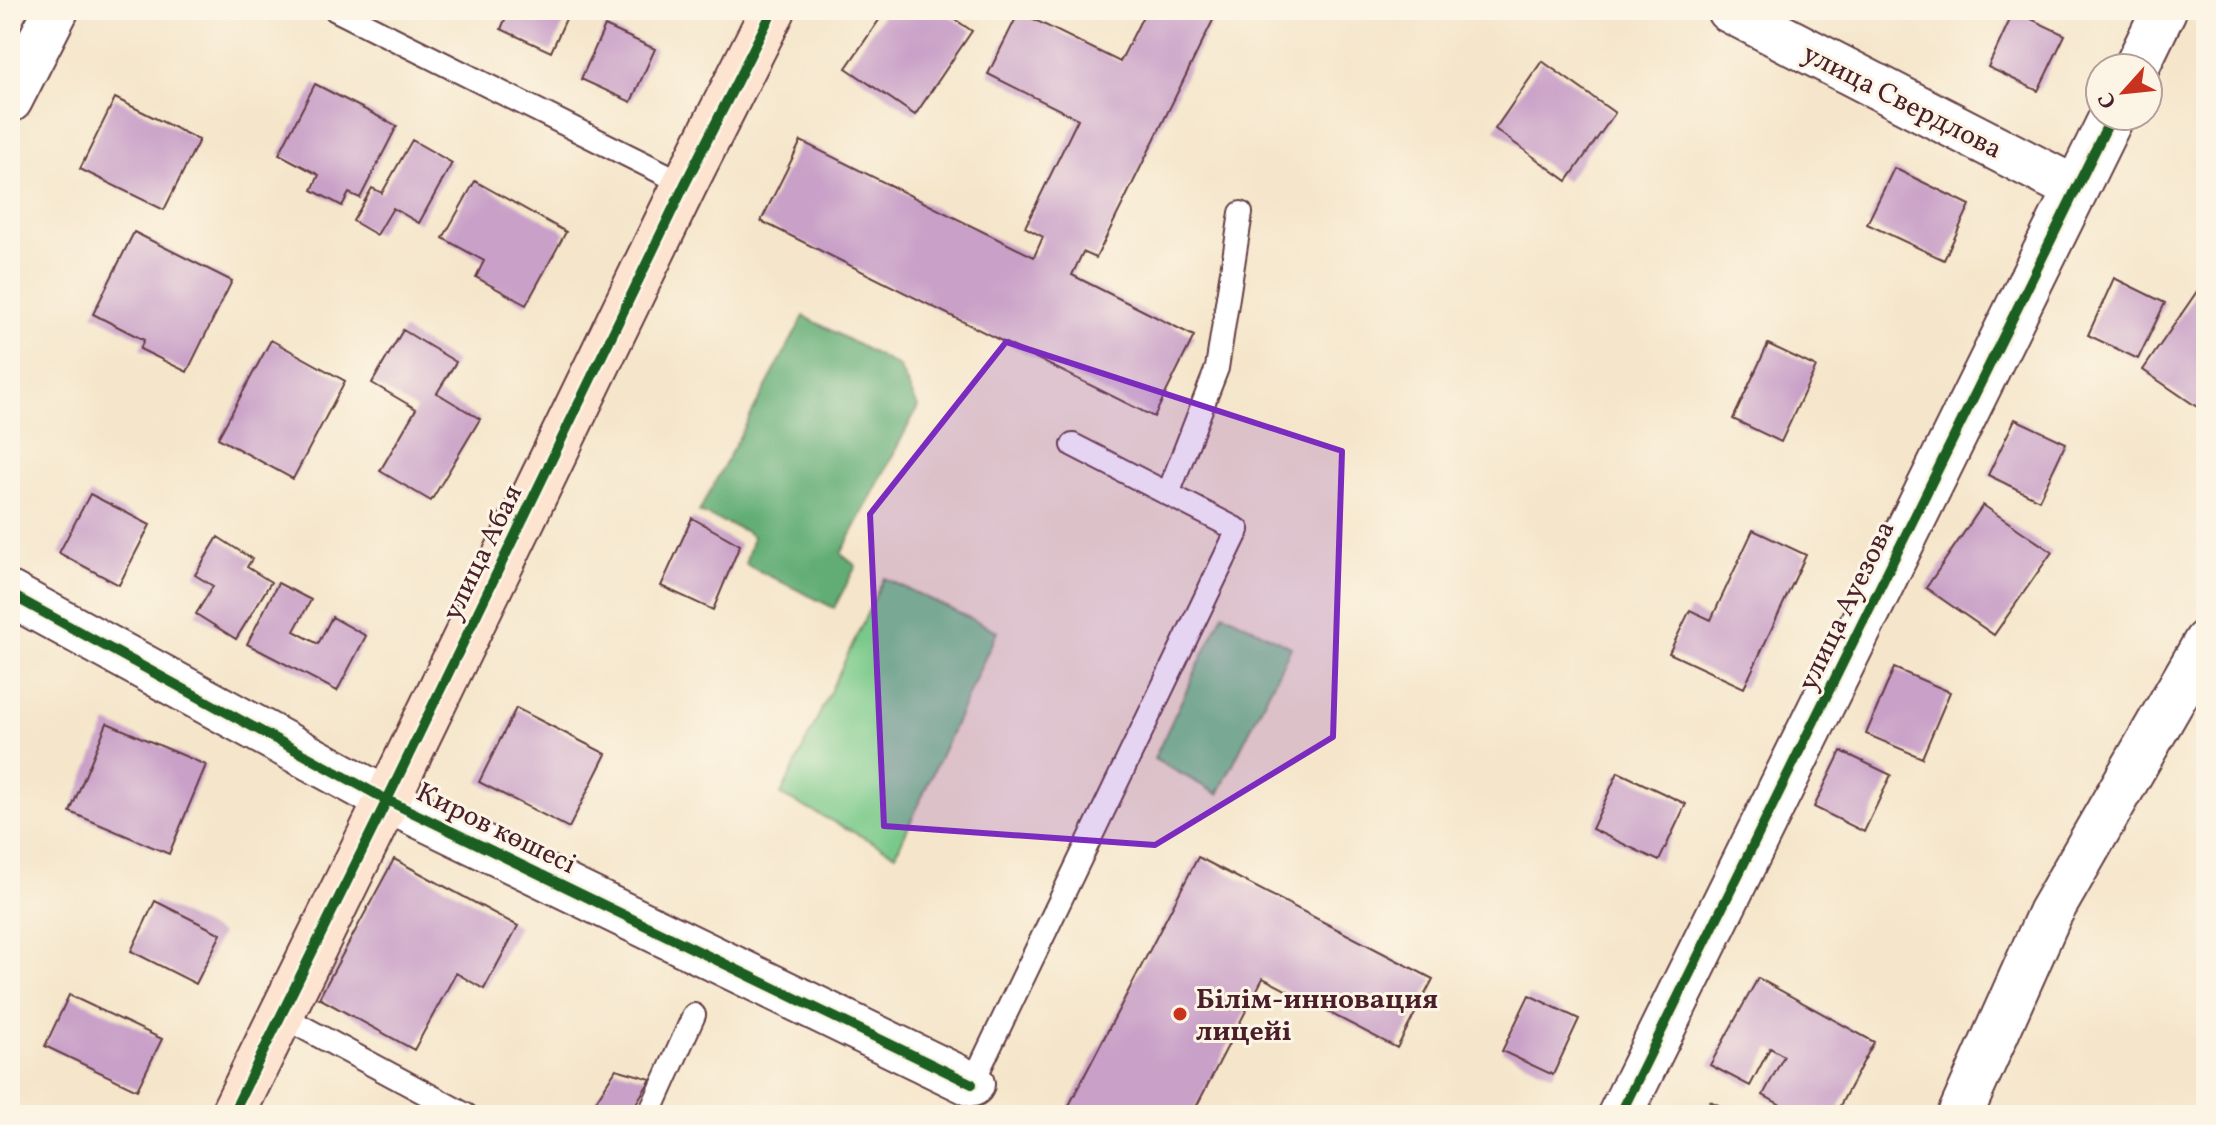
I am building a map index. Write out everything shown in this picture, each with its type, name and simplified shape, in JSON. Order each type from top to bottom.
[{"type":"street","points":[[10,100],[56,10]]},
{"type":"street","name":"улица Абая","points":[[232,1115],[685,184],[773,10]]},
{"type":"street","name":"улица Свердлова","points":[[1729,10],[2076,189]]},
{"type":"street","points":[[2144,52],[2164,10]]},
{"type":"street","name":"улица Ауезова","points":[[1620,1115],[2104,132]]},
{"type":"street","name":"Киров көшесі","points":[[10,594],[387,800],[972,1084]]},
{"type":"street","points":[[1960,1115],[2050,913],[2206,642]]},
{"type":"lane","points":[[336,10],[685,184]]},
{"type":"lane","points":[[1168,494],[1217,368],[1241,213]]},
{"type":"lane","points":[[972,1084],[1238,530],[1073,445]]},
{"type":"lane","points":[[280,1015],[466,1115]]},
{"type":"lane","points":[[649,1115],[694,1015]]},
{"type":"highlighted area","points":[[1006,342],[1342,451],[1333,737],[1155,845],[884,826],[870,514]]},
{"type":"green space","points":[[804,316],[899,367],[918,407],[841,554],[856,566],[834,608],[745,564],[753,537],[699,512]]},
{"type":"green space","points":[[884,578],[997,631],[896,854],[781,795]]},
{"type":"green space","points":[[1223,613],[1291,647],[1218,794],[1154,759]]},
{"type":"building","points":[[509,10],[570,10],[551,52],[501,29]]},
{"type":"building","points":[[886,10],[941,10],[972,31],[915,115],[846,68]]},
{"type":"building","points":[[1146,10],[1218,10],[1096,258],[1083,252],[1072,275],[1194,336],[1154,417],[761,221],[801,141],[1034,257],[1043,237],[1025,227],[1078,119],[988,74],[1019,12],[1120,62]]},
{"type":"building","points":[[2014,11],[2065,35],[2038,91],[1988,67]]},
{"type":"building","points":[[605,26],[655,49],[631,102],[581,79]]},
{"type":"building","points":[[1542,61],[1615,113],[1567,181],[1495,129]]},
{"type":"building","points":[[315,84],[397,126],[360,198],[349,193],[342,206],[312,190],[319,175],[279,154]]},
{"type":"building","points":[[115,98],[199,140],[164,210],[80,169]]},
{"type":"building","points":[[412,140],[452,163],[419,223],[393,208],[377,235],[353,221],[372,188],[382,193]]},
{"type":"building","points":[[1894,168],[1970,205],[1944,260],[1867,224]]},
{"type":"building","points":[[475,181],[566,232],[526,305],[476,277],[484,261],[443,238]]},
{"type":"building","points":[[134,232],[232,281],[187,372],[140,349],[144,340],[93,314]]},
{"type":"building","points":[[2114,278],[2165,303],[2138,359],[2088,335]]},
{"type":"building","points":[[2200,287],[2206,291],[2206,413],[2143,370]]},
{"type":"building","points":[[403,330],[456,362],[437,393],[480,419],[431,501],[380,471],[416,409],[372,383]]},
{"type":"building","points":[[271,340],[345,381],[293,479],[218,438]]},
{"type":"building","points":[[1768,344],[1816,367],[1781,442],[1733,419]]},
{"type":"building","points":[[2015,419],[2066,443],[2039,500],[1988,475]]},
{"type":"building","points":[[90,494],[150,525],[119,585],[59,553]]},
{"type":"building","points":[[1983,505],[2052,552],[1994,635],[1926,588]]},
{"type":"building","points":[[692,518],[740,545],[713,610],[661,586]]},
{"type":"building","points":[[1753,530],[1806,555],[1744,688],[1669,653],[1690,610],[1711,620]]},
{"type":"building","points":[[218,537],[252,559],[247,567],[271,582],[236,639],[196,614],[213,586],[195,575]]},
{"type":"building","points":[[278,583],[311,600],[294,631],[318,644],[332,617],[366,636],[337,691],[247,644]]},
{"type":"building","points":[[1894,668],[1950,692],[1922,758],[1866,734]]},
{"type":"building","points":[[516,708],[606,754],[569,828],[479,782]]},
{"type":"building","points":[[107,723],[206,765],[169,854],[70,812]]},
{"type":"building","points":[[1841,751],[1891,775],[1864,832],[1814,807]]},
{"type":"building","points":[[1618,772],[1686,804],[1659,861],[1592,829]]},
{"type":"building","name":"Білім-инновация лицейі","points":[[1198,857],[1433,979],[1397,1048],[1263,978],[1192,1115],[1064,1115]]},
{"type":"building","points":[[394,859],[518,926],[484,989],[456,973],[414,1050],[319,998]]},
{"type":"building","points":[[155,901],[221,934],[196,984],[131,951]]},
{"type":"building","points":[[1758,978],[1874,1042],[1835,1115],[1799,1115],[1763,1095],[1784,1056],[1770,1048],[1750,1086],[1710,1065]]},
{"type":"building","points":[[69,995],[162,1039],[137,1090],[45,1046]]},
{"type":"building","points":[[1529,995],[1579,1019],[1553,1075],[1502,1051]]},
{"type":"building","points":[[616,1069],[651,1079],[629,1115],[587,1115]]},
{"type":"building","points":[[1710,1101],[1738,1115],[1704,1115]]},
{"type":"cycle path","points":[[232,1115],[685,184],[773,10]]},
{"type":"cycle path","points":[[1620,1115],[2104,132]]},
{"type":"cycle path","points":[[10,594],[387,800],[972,1084]]},
{"type":"place","name":"Білім-инновация лицейі","points":[[1180,1014]]}]
